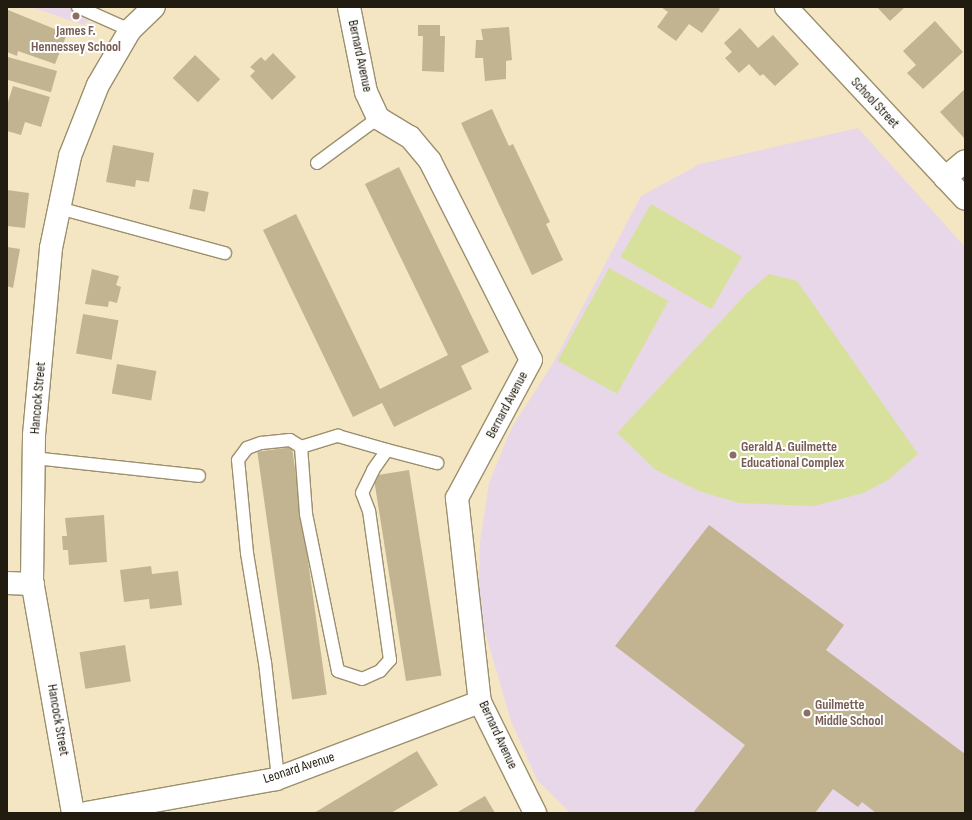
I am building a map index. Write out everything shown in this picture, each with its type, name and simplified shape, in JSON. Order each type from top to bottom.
[{"type":"street","name":"Hancock Street","points":[[73,813],[32,584],[34,458],[51,248],[70,156],[98,85],[130,30],[154,7]]},
{"type":"street","name":"Bernard Avenue","points":[[349,7],[366,92],[378,118],[410,137],[430,162],[531,360],[457,498],[480,702],[535,813]]},
{"type":"street","name":"School Street","points":[[786,7],[965,199]]},
{"type":"street","points":[[945,178],[965,161]]},
{"type":"street","points":[[7,583],[32,584]]},
{"type":"street","name":"Leonard Avenue","points":[[88,813],[278,778],[480,702]]},
{"type":"lane","points":[[78,7],[130,30]]},
{"type":"lane","points":[[317,163],[378,118]]},
{"type":"lane","points":[[59,208],[225,253]]},
{"type":"lane","points":[[278,778],[265,662],[247,552],[238,460],[247,448],[261,443],[290,440],[301,447],[338,436],[437,463]]},
{"type":"lane","points":[[301,447],[306,514],[338,671],[362,679],[380,671],[390,660],[369,511],[362,493],[373,470],[387,450]]},
{"type":"lane","points":[[34,458],[199,476]]},
{"type":"shaded area","name":"James F. Hennessey School","points":[[31,7],[103,7],[84,25]]},
{"type":"shaded area","name":"Gerald A. Guilmette Educational Complex","points":[[858,128],[965,247],[965,813],[570,813],[537,780],[511,721],[478,608],[480,542],[489,483],[512,427],[552,365],[641,196],[700,164]]},
{"type":"green space","points":[[651,204],[742,257],[711,309],[620,257]]},
{"type":"green space","points":[[609,268],[668,301],[617,394],[558,361]]},
{"type":"green space","points":[[769,274],[797,281],[918,454],[888,480],[863,493],[814,506],[739,503],[699,491],[656,470],[617,433],[747,293]]},
{"type":"building","points":[[661,7],[718,7],[720,9],[702,33],[689,24],[676,41],[657,27],[668,12]]},
{"type":"building","points":[[877,7],[905,7],[890,21]]},
{"type":"building","points":[[8,10],[67,34],[55,64],[18,51],[17,56],[7,52]]},
{"type":"building","points":[[935,21],[963,52],[923,89],[907,73],[916,65],[903,51]]},
{"type":"building","points":[[418,25],[440,25],[440,36],[445,36],[444,72],[422,71],[423,36],[418,36]]},
{"type":"building","points":[[509,27],[512,60],[506,61],[506,79],[485,81],[483,58],[475,58],[476,40],[483,40],[481,29]]},
{"type":"building","points":[[740,28],[758,48],[773,35],[799,64],[775,86],[763,74],[760,76],[749,64],[739,73],[725,58],[732,52],[724,43]]},
{"type":"building","points":[[273,53],[296,77],[272,100],[250,76],[255,71],[250,67],[261,57],[265,61]]},
{"type":"building","points":[[195,55],[220,79],[198,102],[173,78]]},
{"type":"building","points":[[8,57],[57,71],[51,92],[7,80]]},
{"type":"building","points":[[13,86],[50,97],[41,127],[25,122],[21,135],[7,131],[7,105]]},
{"type":"building","points":[[965,89],[965,139],[940,112]]},
{"type":"building","points":[[492,109],[509,146],[513,144],[550,222],[546,224],[563,260],[532,275],[461,123]]},
{"type":"building","points":[[113,145],[154,153],[149,182],[136,180],[135,187],[106,182]]},
{"type":"building","points":[[399,167],[489,352],[461,366],[472,389],[394,427],[382,403],[353,417],[263,230],[296,214],[380,389],[448,355],[365,184]]},
{"type":"building","points":[[193,189],[209,192],[205,212],[189,209]]},
{"type":"building","points":[[7,190],[29,193],[25,228],[7,226]]},
{"type":"building","points":[[7,247],[20,249],[13,288],[7,286]]},
{"type":"building","points":[[92,269],[119,276],[116,285],[121,287],[117,303],[109,301],[108,307],[85,304]]},
{"type":"building","points":[[83,314],[118,320],[112,360],[76,353]]},
{"type":"building","points":[[117,364],[156,371],[151,400],[112,394]]},
{"type":"building","points":[[292,447],[327,695],[292,699],[257,452]]},
{"type":"building","points":[[409,470],[442,675],[406,681],[373,476]]},
{"type":"building","points":[[104,515],[107,562],[69,565],[68,550],[63,550],[62,536],[67,536],[65,518]]},
{"type":"building","points":[[709,525],[844,625],[826,650],[965,754],[965,813],[876,813],[862,802],[858,807],[833,789],[815,813],[693,813],[745,745],[615,646]]},
{"type":"building","points":[[151,566],[152,574],[178,571],[182,605],[150,609],[149,599],[124,602],[120,570]]},
{"type":"building","points":[[125,645],[131,682],[85,689],[80,652]]},
{"type":"building","points":[[417,751],[438,785],[391,813],[314,813]]},
{"type":"building","points":[[485,796],[495,813],[456,813]]},
{"type":"place","name":"James F. Hennessey School","points":[[76,16]]},
{"type":"place","name":"Gerald A. Guilmette Educational Complex","points":[[733,455]]},
{"type":"place","name":"Guilmette Middle School","points":[[807,713]]}]
